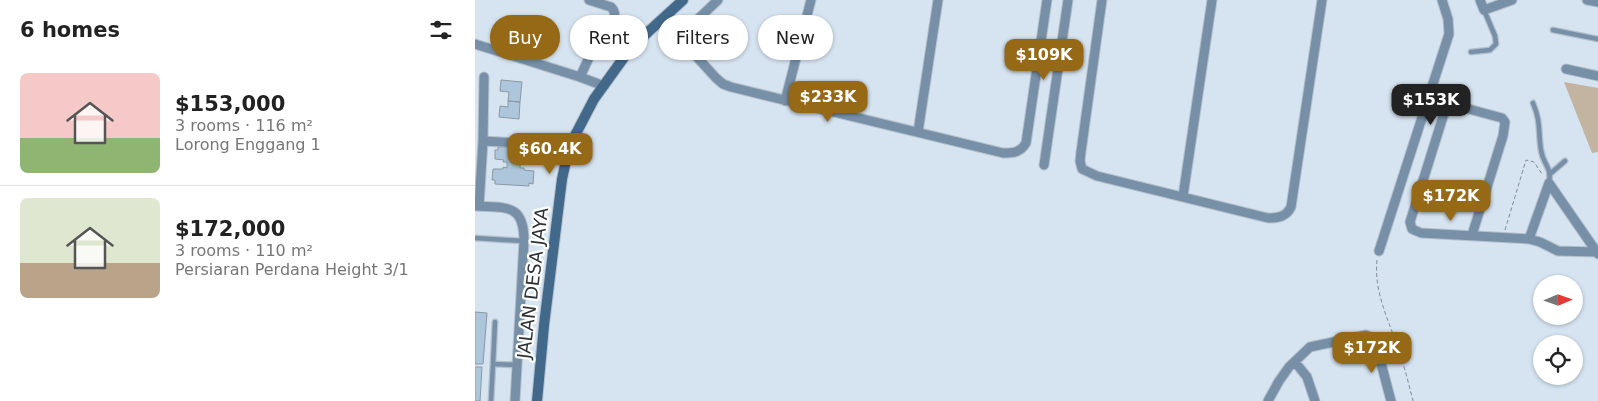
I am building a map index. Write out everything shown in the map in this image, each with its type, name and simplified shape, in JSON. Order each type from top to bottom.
[{"type":"street","points":[[579,77],[593,48],[614,19],[615,14],[611,8],[589,0]]},
{"type":"street","name":"JALAN DESA JAYA","points":[[666,15],[683,0]]},
{"type":"street","points":[[702,15],[718,0]]},
{"type":"street","points":[[785,101],[811,0]]},
{"type":"street","points":[[919,132],[938,0]]},
{"type":"street","points":[[699,60],[723,84],[785,101],[1003,152],[1017,152],[1023,149],[1026,143],[1047,0]]},
{"type":"street","points":[[1044,165],[1068,0]]},
{"type":"street","points":[[1102,0],[1081,152],[1080,161],[1082,169],[1097,176],[1268,218],[1282,216],[1291,207],[1322,0]]},
{"type":"street","points":[[1183,196],[1212,0]]},
{"type":"street","points":[[1379,251],[1449,34],[1448,19],[1442,0]]},
{"type":"street","points":[[1480,0],[1484,10],[1512,0]]},
{"type":"street","points":[[1587,0],[1598,2]]},
{"type":"street","name":"JALAN DESA JAYA","points":[[537,401],[544,325],[565,161],[569,146],[575,132],[603,86],[637,43],[658,23]]},
{"type":"street","points":[[475,44],[603,86]]},
{"type":"street","points":[[1566,69],[1598,76]]},
{"type":"street","points":[[484,78],[479,119],[483,141],[477,206],[508,208],[514,211],[522,222],[524,241],[515,401]]},
{"type":"street","points":[[1428,98],[1502,118],[1505,122],[1501,144],[1472,235]]},
{"type":"street","points":[[1447,104],[1410,222],[1412,229],[1421,233],[1529,239],[1558,251],[1597,253]]},
{"type":"street","points":[[483,141],[538,144]]},
{"type":"street","points":[[1529,239],[1549,183]]},
{"type":"street","points":[[1549,183],[1597,253]]},
{"type":"street","points":[[1268,401],[1279,381],[1295,362],[1311,348],[1362,335],[1370,336],[1376,344],[1391,401]]},
{"type":"street","points":[[1295,362],[1307,377],[1315,401]]},
{"type":"lane","points":[[1471,52],[1490,50],[1496,44],[1495,36],[1484,10]]},
{"type":"lane","points":[[1553,30],[1598,39]]},
{"type":"lane","points":[[1533,103],[1539,121],[1541,151],[1551,173]]},
{"type":"lane","points":[[1549,183],[1551,173],[1565,161]]},
{"type":"lane","points":[[475,238],[524,241]]},
{"type":"lane","points":[[491,401],[495,322]]},
{"type":"lane","points":[[493,364],[517,366]]},
{"type":"path","points":[[1503,237],[1526,160],[1534,162],[1549,183]]},
{"type":"path","points":[[1379,251],[1376,274],[1381,298],[1396,341],[1413,401]]},
{"type":"shaded area","points":[[1564,82],[1598,88],[1598,152],[1592,153]]},
{"type":"building","points":[[501,80],[522,82],[520,102],[508,101],[509,92],[500,91]]},
{"type":"building","points":[[508,101],[520,102],[519,119],[499,117],[500,106],[508,107]]},
{"type":"building","points":[[498,147],[530,149],[530,151],[534,151],[533,163],[520,163],[520,168],[534,171],[533,184],[529,183],[529,186],[495,184],[495,180],[492,180],[493,169],[507,168],[507,162],[495,159],[495,150],[498,150]]},
{"type":"building","points":[[475,312],[487,313],[483,364],[475,364]]},
{"type":"building","points":[[475,367],[482,367],[480,401],[475,401]]}]
